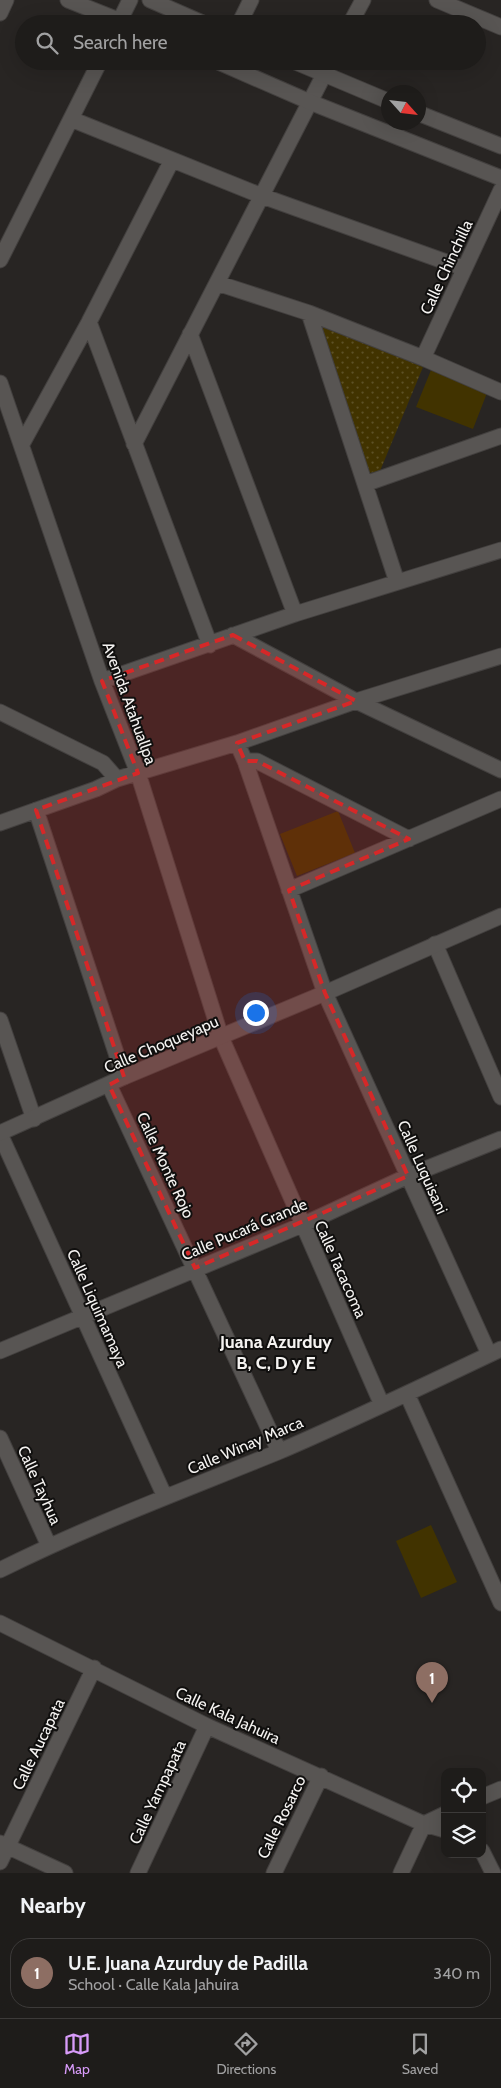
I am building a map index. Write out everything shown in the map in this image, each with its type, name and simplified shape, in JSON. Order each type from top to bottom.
[{"type":"street","points":[[0,13],[6,0]]},
{"type":"street","points":[[68,0],[103,15]]},
{"type":"street","points":[[125,15],[130,0]]},
{"type":"street","points":[[150,0],[184,15]]},
{"type":"street","points":[[244,15],[251,0]]},
{"type":"street","points":[[354,15],[362,0]]},
{"type":"street","points":[[445,2],[474,15]]},
{"type":"street","points":[[486,20],[501,27]]},
{"type":"street","points":[[0,260],[96,70]]},
{"type":"street","points":[[237,70],[310,102],[501,178]]},
{"type":"street","points":[[134,444],[327,70]]},
{"type":"street","points":[[332,70],[381,97]]},
{"type":"street","points":[[426,116],[501,146]]},
{"type":"street","points":[[71,119],[262,196],[464,268]]},
{"type":"street","points":[[22,444],[89,322],[172,160]]},
{"type":"street","name":"Calle Chinchilla","points":[[423,358],[501,190]]},
{"type":"street","points":[[217,283],[309,313],[423,358],[501,392]]},
{"type":"street","points":[[309,313],[396,582]]},
{"type":"street","points":[[89,322],[210,645]]},
{"type":"street","points":[[190,334],[295,614]]},
{"type":"street","name":"Avenida Atahuallpa","points":[[0,384],[102,681],[138,773],[222,1037]]},
{"type":"street","points":[[365,484],[501,436]]},
{"type":"street","points":[[102,681],[295,614],[501,550]]},
{"type":"street","points":[[233,635],[356,700],[501,770]]},
{"type":"street","points":[[0,823],[96,789],[117,778],[237,744],[356,700],[501,656]]},
{"type":"street","points":[[0,712],[103,763],[117,778]]},
{"type":"street","name":"Calle Luquisani","points":[[237,744],[245,761],[325,993],[408,1176],[495,1352]]},
{"type":"street","points":[[245,761],[257,761],[409,839]]},
{"type":"street","points":[[289,890],[501,799]]},
{"type":"street","points":[[36,810],[124,1077]]},
{"type":"street","name":"Calle Choqueyapu","points":[[0,1134],[124,1077],[222,1037],[501,916]]},
{"type":"street","points":[[435,944],[501,1097]]},
{"type":"street","points":[[0,1020],[34,1119]]},
{"type":"street","name":"Calle Tacacoma","points":[[222,1037],[302,1225],[382,1405]]},
{"type":"street","name":"Calle Monte Rojo","points":[[110,1085],[279,1451]]},
{"type":"street","name":"Calle Liquimamaya","points":[[0,1134],[165,1497]]},
{"type":"street","name":"Calle Pucará Grande","points":[[0,1351],[195,1268],[302,1225],[408,1176],[501,1139]]},
{"type":"street","name":"Calle Winay Marca","points":[[0,1570],[49,1546],[279,1451],[407,1394],[495,1352]]},
{"type":"street","points":[[407,1394],[500,1597]]},
{"type":"street","name":"Calle Tayhua","points":[[0,1438],[49,1546]]},
{"type":"street","name":"Calle Kala Jahuira","points":[[0,1623],[94,1668],[207,1726],[424,1824],[441,1829]]},
{"type":"street","name":"Calle Aucapata","points":[[0,1862],[4,1845],[94,1668]]},
{"type":"street","name":"Calle Yampapata","points":[[138,1873],[207,1726]]},
{"type":"street","name":"Calle Rosarco","points":[[274,1873],[321,1776]]},
{"type":"street","points":[[486,1795],[501,1789]]},
{"type":"street","points":[[401,1873],[424,1824],[441,1816]]},
{"type":"street","points":[[4,1845],[65,1873]]},
{"type":"street","points":[[486,1858],[493,1873]]},
{"type":"highlighted area","points":[[233,635],[356,701],[237,743],[245,761],[257,761],[409,839],[289,890],[325,993],[408,1176],[195,1268],[109,1085],[124,1077],[36,810],[138,773],[102,681]]},
{"type":"shaded area","points":[[325,326],[423,367],[380,471],[369,473],[321,329]]},
{"type":"shaded area","points":[[431,370],[487,393],[473,429],[416,407]]},
{"type":"shaded area","points":[[338,811],[355,853],[297,876],[280,834]]},
{"type":"shaded area","points":[[431,1525],[457,1582],[421,1598],[396,1541]]},
{"type":"place","name":"U.E. Juana Azurduy de Padilla","points":[[432,1703]]},
{"type":"district","name":"Juana Azurduy B, C, D y E","points":[[276,1352]]}]
